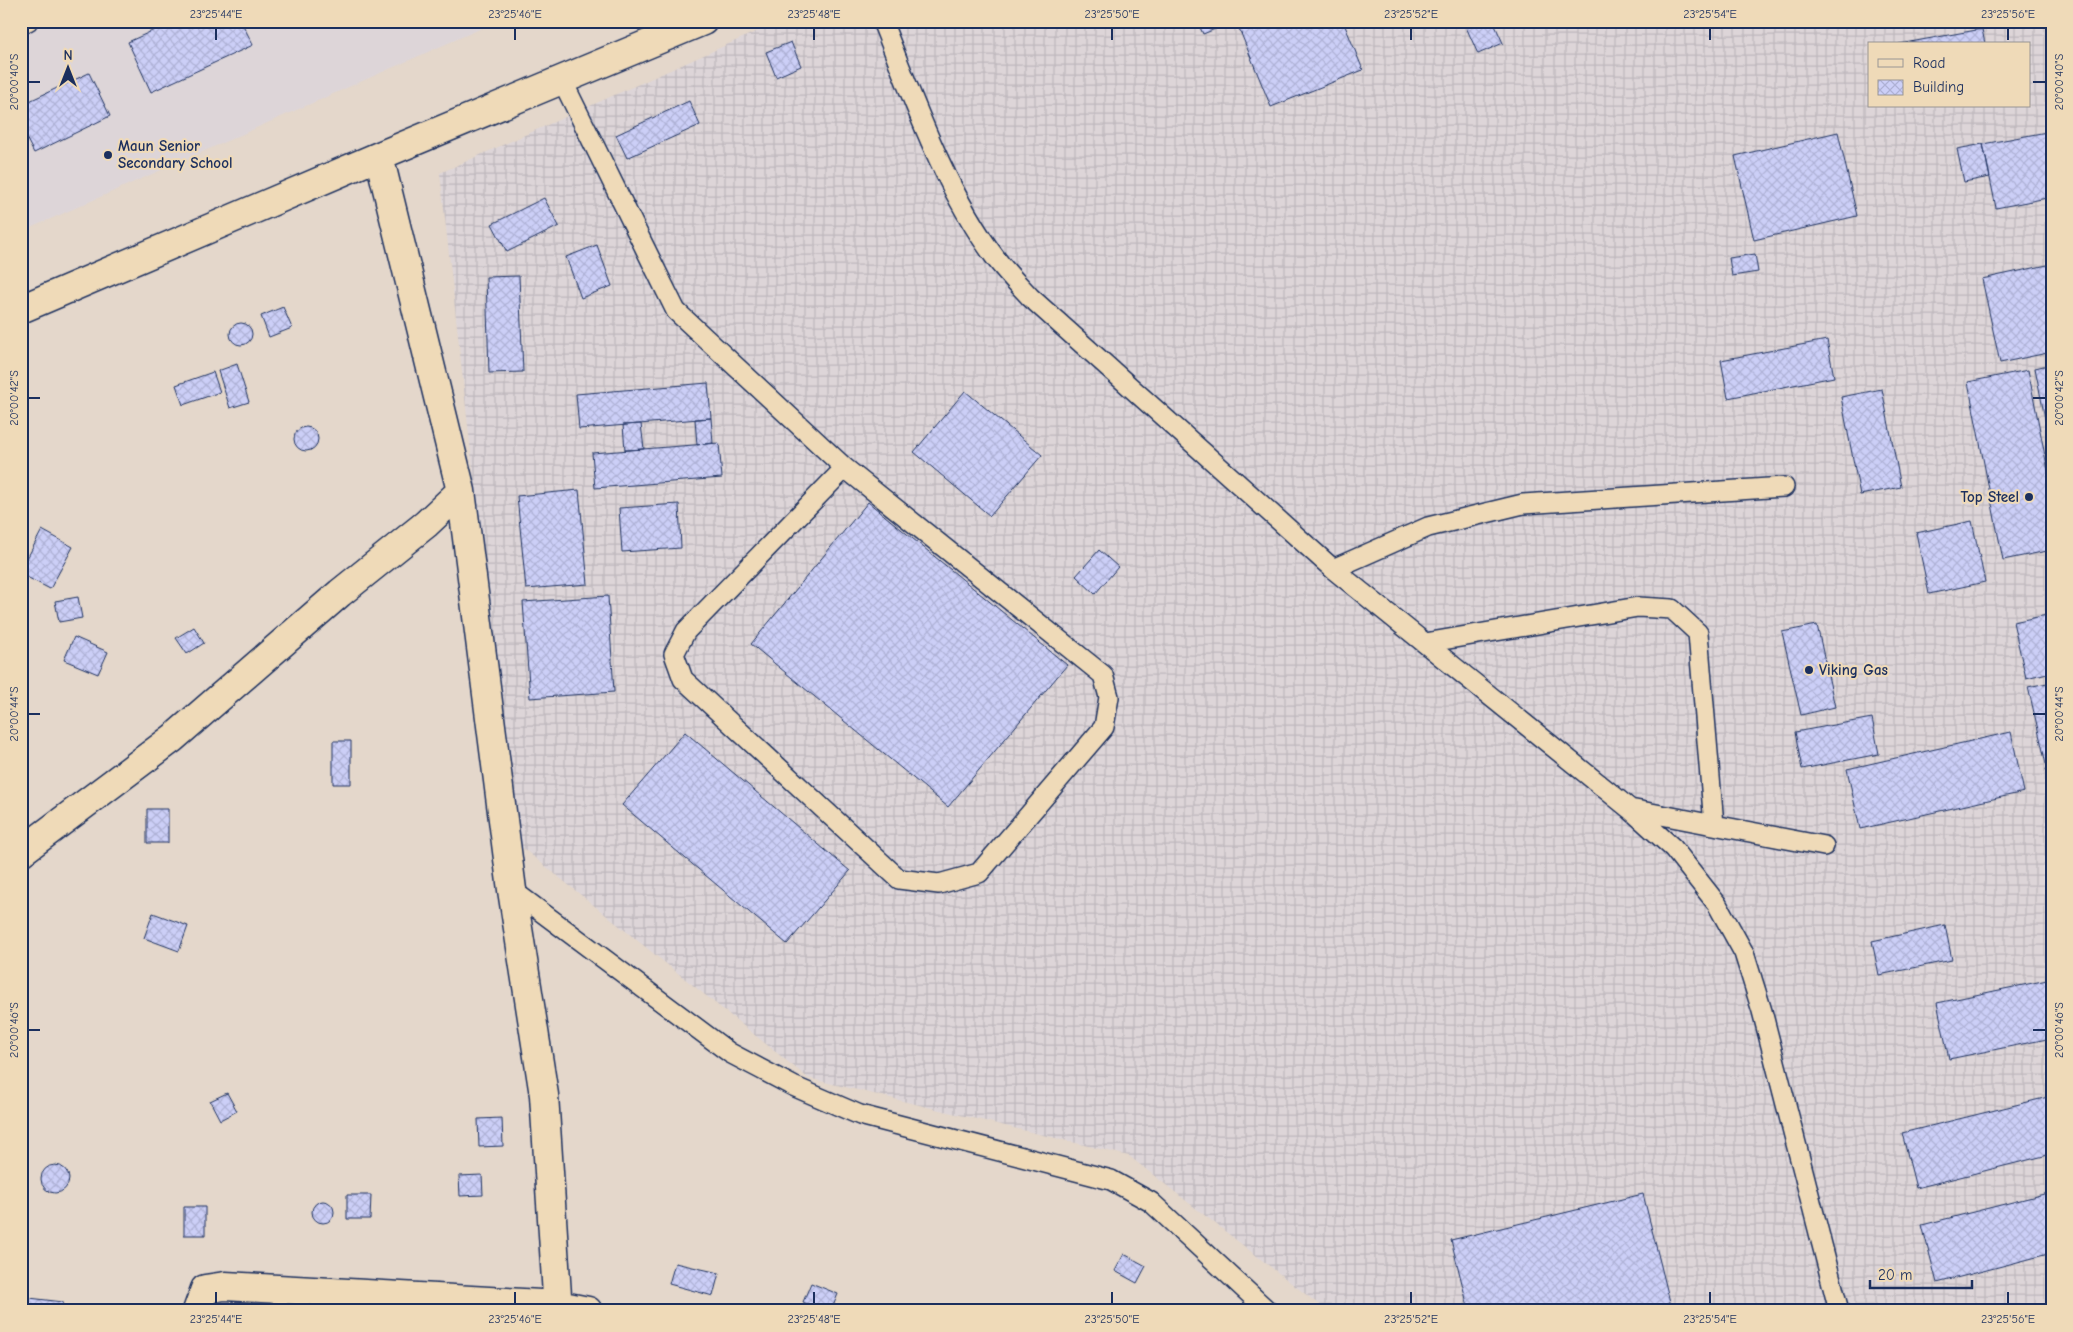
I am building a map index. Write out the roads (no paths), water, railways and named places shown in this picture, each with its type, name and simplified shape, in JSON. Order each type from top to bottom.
[{"type":"street","points":[[21,309],[379,156],[703,21]]},
{"type":"street","points":[[379,156],[461,491],[512,890],[544,1095],[558,1308]]},
{"type":"street","points":[[21,852],[173,738],[340,593],[426,524],[461,491]]},
{"type":"street","points":[[197,1311],[205,1289],[225,1286],[588,1311]]},
{"type":"lane","points":[[21,24],[28,21]]},
{"type":"lane","points":[[882,21],[934,148],[964,207],[997,259],[1030,297],[1333,569],[1630,809],[1673,848],[1717,904],[1744,953],[1762,1011],[1838,1311]]},
{"type":"lane","points":[[562,80],[676,311],[845,468],[1103,675],[1109,697],[1104,727],[979,873],[939,884],[899,879],[683,679],[674,654],[686,631],[845,468]]},
{"type":"lane","points":[[1333,569],[1428,527],[1523,504],[1784,487]]},
{"type":"lane","points":[[1426,643],[1638,607],[1672,609],[1698,634],[1714,825]]},
{"type":"lane","points":[[1630,809],[1824,846]]},
{"type":"lane","points":[[512,890],[730,1053],[793,1086],[860,1115],[1111,1180],[1151,1202],[1268,1311]]},
{"type":"place","name":"Maun Senior Secondary School","points":[[108,155]]},
{"type":"place","name":"Top Steel","points":[[2029,497]]},
{"type":"place","name":"Viking Gas","points":[[1809,670]]}]
